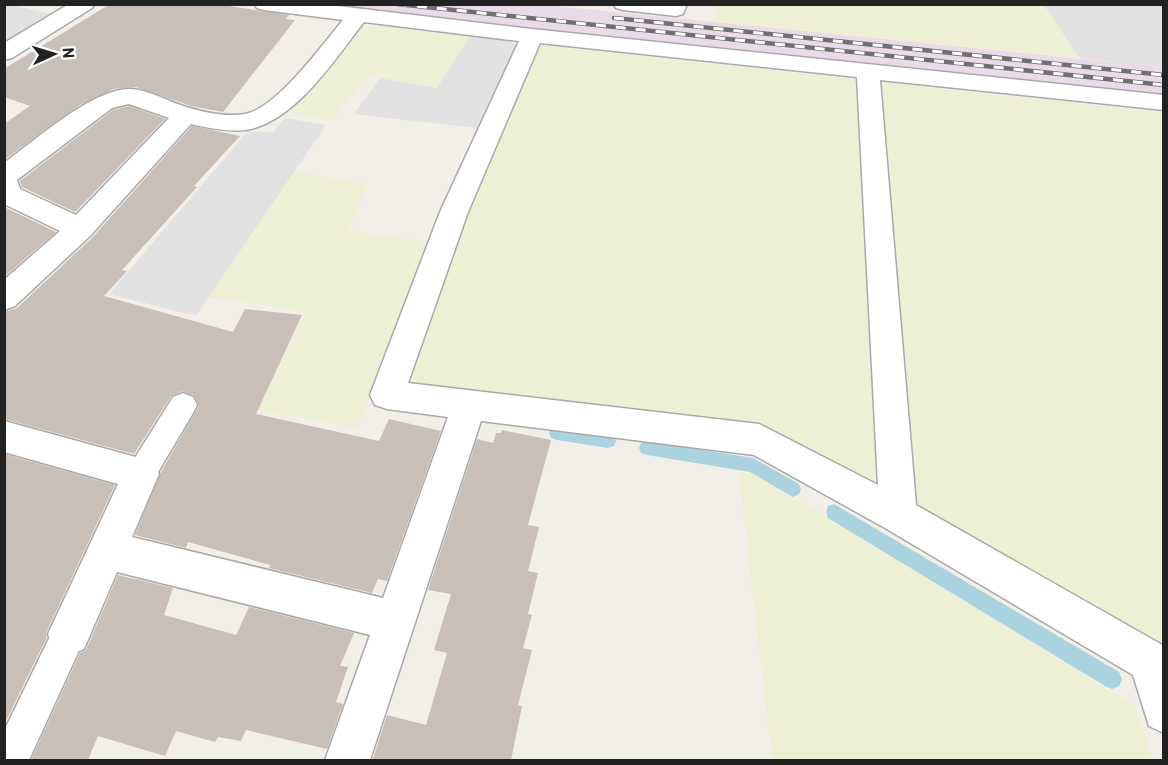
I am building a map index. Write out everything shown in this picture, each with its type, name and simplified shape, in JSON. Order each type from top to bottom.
[{"type":"street","points":[[4,53],[85,4]]},
{"type":"street","points":[[264,4],[532,36],[1164,104]]},
{"type":"street","points":[[623,4],[676,10],[677,4]]},
{"type":"street","points":[[4,176],[103,103],[130,96],[185,115],[213,121],[251,120],[274,111],[358,16]]},
{"type":"street","points":[[532,36],[454,212],[387,395],[759,440],[898,515],[1157,664],[1164,711]]},
{"type":"street","points":[[868,72],[898,515]]},
{"type":"street","points":[[4,298],[80,229],[185,115]]},
{"type":"street","points":[[4,181],[9,195],[80,229]]},
{"type":"street","points":[[348,760],[469,405]]},
{"type":"street","points":[[4,436],[141,474],[69,634]]},
{"type":"street","points":[[106,550],[395,621]]},
{"type":"lane","points":[[141,474],[183,405]]},
{"type":"lane","points":[[10,760],[69,634]]},
{"type":"shaded area","points":[[4,5],[11,5],[54,14],[5,43]]},
{"type":"shaded area","points":[[315,5],[545,5],[1163,67],[1163,94]]},
{"type":"shaded area","points":[[1044,5],[1163,5],[1163,67],[1079,58]]},
{"type":"shaded area","points":[[470,36],[509,41],[517,46],[477,128],[354,114],[380,78],[437,88]]},
{"type":"shaded area","points":[[285,118],[326,125],[196,316],[109,294],[248,131],[273,132]]},
{"type":"green space","points":[[714,5],[1044,5],[1079,58],[716,22]]},
{"type":"green space","points":[[375,26],[470,36],[437,88],[368,76],[331,120],[288,112],[357,32]]},
{"type":"green space","points":[[538,45],[853,79],[860,85],[884,484],[867,490],[761,425],[423,386],[411,376],[465,207]]},
{"type":"green space","points":[[879,82],[1163,113],[1163,645],[1131,639],[917,513]]},
{"type":"green space","points":[[295,171],[368,185],[347,231],[430,242],[375,386],[356,428],[257,410],[306,312],[209,297]]},
{"type":"green space","points":[[753,472],[1134,705],[1144,728],[1152,760],[772,760],[739,473]]},
{"type":"building","points":[[110,4],[215,4],[289,15],[286,19],[295,20],[223,112],[191,106],[136,87],[114,89],[80,105],[4,160],[4,124],[30,106],[4,97],[4,69]]},
{"type":"building","points":[[129,106],[165,119],[75,212],[22,187],[20,181],[113,110]]},
{"type":"building","points":[[192,126],[240,136],[122,270],[127,271],[104,296],[233,332],[245,309],[302,315],[256,414],[379,441],[389,419],[441,431],[387,581],[378,579],[372,593],[269,568],[270,565],[188,542],[186,548],[135,535],[161,472],[199,406],[194,395],[182,391],[171,396],[134,454],[4,419],[4,312],[17,308],[92,238]]},
{"type":"building","points":[[4,207],[56,232],[4,277]]},
{"type":"building","points":[[502,430],[551,440],[528,525],[539,527],[528,571],[538,573],[528,614],[532,615],[523,648],[532,650],[518,705],[522,706],[511,760],[373,759],[387,715],[426,725],[447,653],[434,650],[451,594],[428,590],[477,439],[493,443],[496,433],[501,433]]},
{"type":"building","points":[[4,454],[115,485],[46,633],[47,637],[4,725]]},
{"type":"building","points":[[118,575],[173,588],[164,615],[236,635],[249,607],[354,633],[340,666],[348,667],[336,702],[343,704],[327,749],[246,730],[241,741],[218,737],[215,742],[176,731],[165,756],[98,736],[88,760],[31,760],[80,653],[86,650]]},
{"type":"waterway","points":[[557,433],[608,441]]},
{"type":"waterway","points":[[647,448],[753,465],[793,489]]},
{"type":"waterway","points":[[834,512],[1112,679]]},
{"type":"railway","points":[[397,4],[1164,85]]},
{"type":"railway","points":[[614,18],[1164,75]]}]
